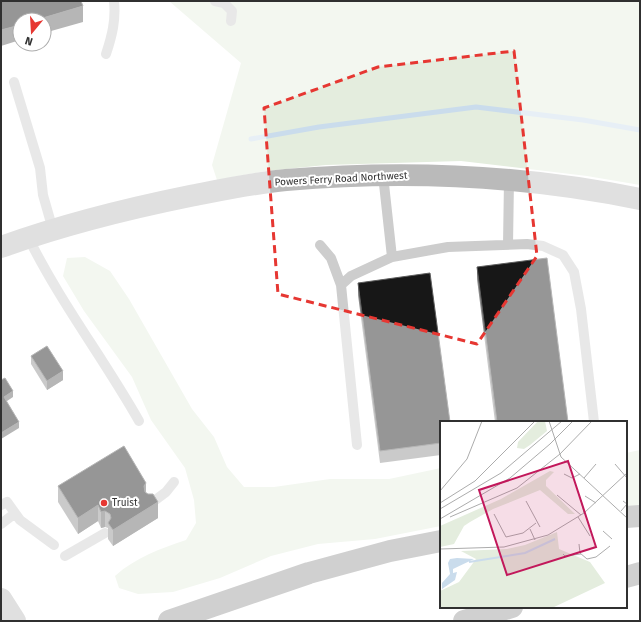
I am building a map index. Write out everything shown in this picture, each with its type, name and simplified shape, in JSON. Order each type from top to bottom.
[{"type":"highway","points":[[627,517],[640,516]]},
{"type":"highway","points":[[169,621],[308,573],[390,551],[440,541]]},
{"type":"highway","points":[[627,576],[640,573]]},
{"type":"highway","points":[[464,621],[509,608]]},
{"type":"main road","name":"Powers Ferry Road Northwest","points":[[1,247],[53,230],[148,205],[218,191],[285,180],[383,175],[450,176],[509,180],[600,191],[640,199]]},
{"type":"main road","points":[[1,599],[15,621]]},
{"type":"lane","points":[[106,54],[113,32],[114,1]]},
{"type":"lane","points":[[215,1],[224,3],[232,12],[231,21]]},
{"type":"lane","points":[[14,82],[40,168],[43,195],[53,230]]},
{"type":"lane","points":[[383,175],[392,257]]},
{"type":"lane","points":[[508,245],[509,180]]},
{"type":"lane","points":[[28,238],[52,283],[82,327],[139,421]]},
{"type":"lane","points":[[320,244],[331,258],[341,285],[357,445]]},
{"type":"lane","points":[[341,285],[351,276],[392,257],[448,247],[508,245],[543,246],[563,255],[574,272],[581,309],[594,421]]},
{"type":"lane","points":[[150,504],[166,492],[174,482]]},
{"type":"lane","points":[[4,504],[14,514],[54,545]]},
{"type":"lane","points":[[1,524],[14,514]]},
{"type":"lane","points":[[65,556],[105,533]]},
{"type":"highlighted area","points":[[514,51],[537,256],[477,344],[278,294],[264,108],[378,67]]},
{"type":"green space","points":[[169,1],[640,1],[640,185],[587,176],[461,161],[326,165],[266,171],[217,180],[212,165],[241,63]]},
{"type":"green space","points":[[85,257],[110,271],[129,299],[192,409],[214,437],[227,467],[244,487],[274,487],[330,479],[389,479],[440,468],[440,526],[375,539],[318,544],[271,556],[220,578],[173,592],[138,594],[119,588],[115,576],[123,569],[149,554],[186,540],[196,523],[194,500],[185,468],[151,420],[132,377],[84,311],[63,276],[67,258]]},
{"type":"green space","points":[[640,450],[640,506],[627,507],[627,453]]},
{"type":"building","points":[[1,1],[81,1],[83,6],[52,15],[52,12],[12,12],[12,27],[1,30]]},
{"type":"building","points":[[547,258],[568,421],[497,421],[477,267]]},
{"type":"building","points":[[430,273],[450,421],[440,421],[440,443],[380,451],[358,283]]},
{"type":"building","points":[[47,346],[63,371],[47,381],[31,356]]},
{"type":"building","points":[[5,378],[13,391],[4,397],[19,422],[1,433],[1,380]]},
{"type":"building","name":"Truist","points":[[124,446],[146,483],[144,486],[145,492],[148,494],[153,494],[158,502],[113,530],[108,523],[111,518],[110,514],[105,511],[101,512],[98,505],[78,518],[58,486]]},
{"type":"waterway","points":[[251,139],[319,127],[476,107],[583,120],[640,130]]},
{"type":"place","name":"Truist","points":[[104,503]]}]
